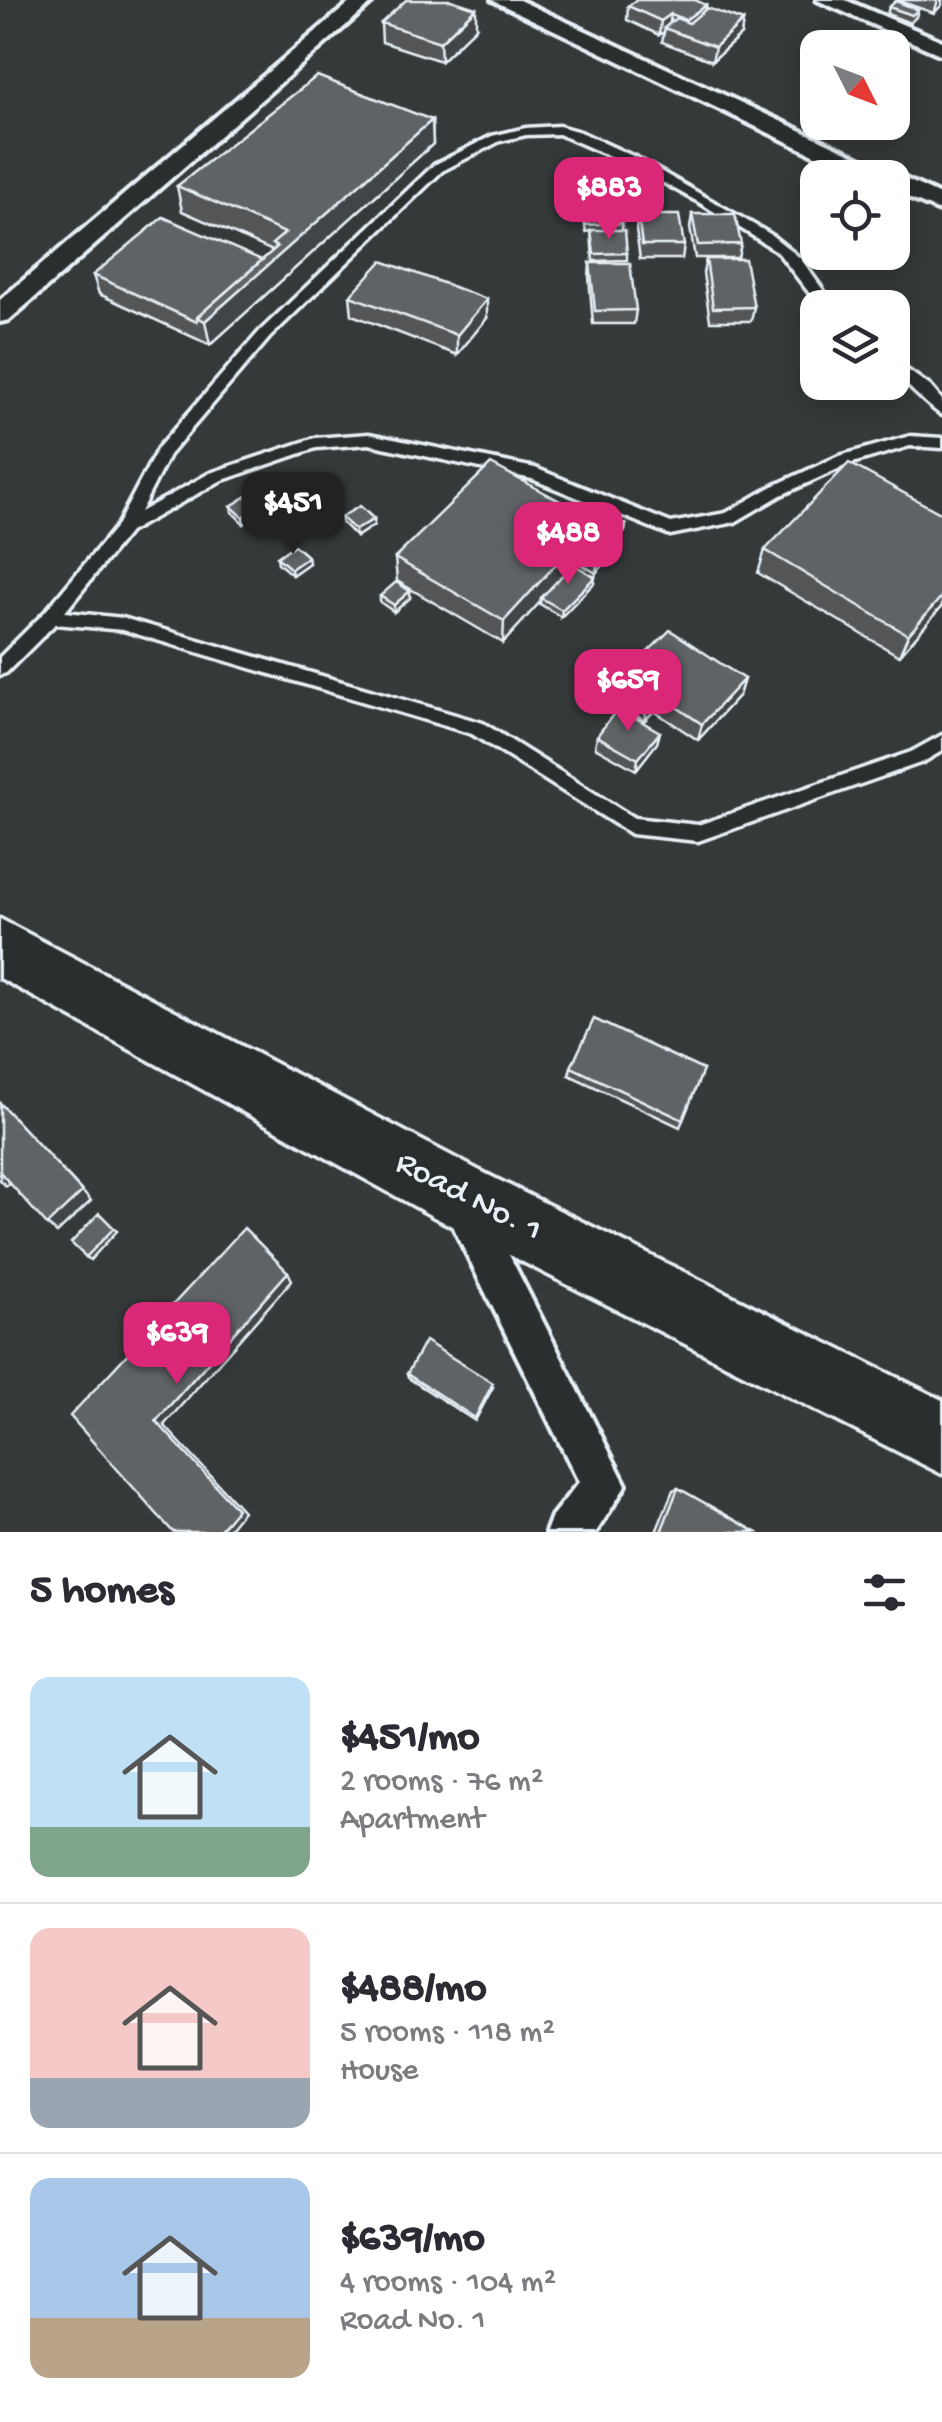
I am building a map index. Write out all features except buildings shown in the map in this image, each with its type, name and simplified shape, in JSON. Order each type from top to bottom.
[{"type":"highway","name":"Road No. 1","points":[[0,947],[457,1194],[942,1438]]},
{"type":"street","points":[[0,314],[365,0]]},
{"type":"street","points":[[502,0],[844,160]]},
{"type":"street","points":[[827,0],[942,48]]},
{"type":"street","points":[[910,190],[942,205]]},
{"type":"street","points":[[457,1194],[604,1484],[568,1532]]},
{"type":"lane","points":[[0,668],[50,617],[124,528],[163,452],[265,334],[438,168],[465,151],[515,131],[565,130],[689,191],[783,249],[815,290]]},
{"type":"lane","points":[[910,378],[942,410]]},
{"type":"lane","points":[[124,528],[215,476],[315,443],[369,439],[534,474],[670,528],[730,518],[776,491],[844,460],[910,440],[942,443]]},
{"type":"lane","points":[[50,617],[123,624],[477,728],[631,826],[698,833],[917,757],[942,742]]}]
